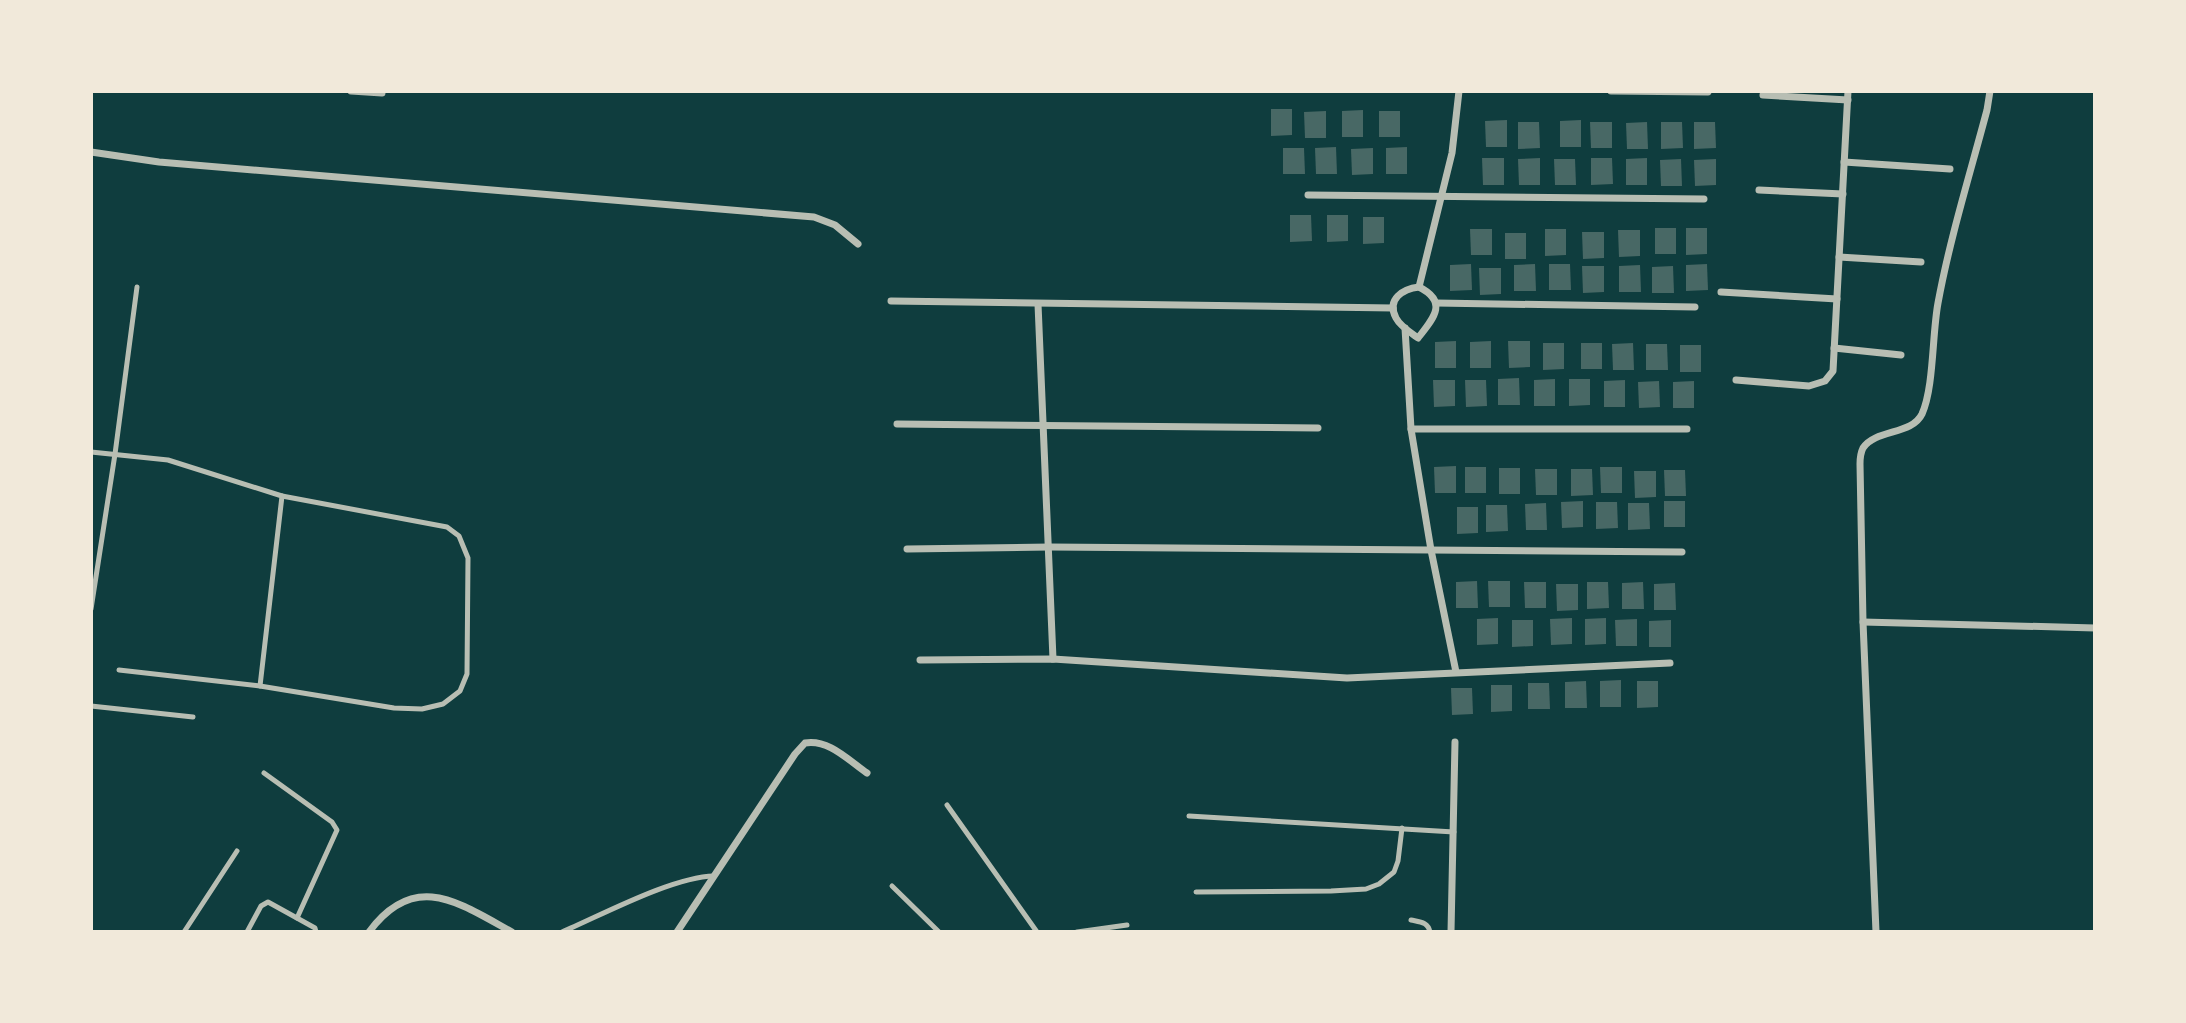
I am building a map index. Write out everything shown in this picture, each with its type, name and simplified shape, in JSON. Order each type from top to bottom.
[{"type":"street","points":[[351,91],[382,93]]},
{"type":"street","points":[[1419,287],[1452,153],[1459,91]]},
{"type":"street","points":[[1611,91],[1708,92]]},
{"type":"street","points":[[1876,932],[1863,622],[1860,464],[1863,449],[1877,438],[1909,426],[1921,418],[1926,402],[1938,306],[1949,249],[1990,91]]},
{"type":"street","points":[[1735,380],[1810,386],[1825,381],[1833,371],[1848,95],[1763,95]]},
{"type":"street","points":[[91,152],[159,163],[814,217],[835,225],[858,244]]},
{"type":"street","points":[[1844,162],[1950,169]]},
{"type":"street","points":[[1759,190],[1843,194]]},
{"type":"street","points":[[1308,195],[1703,200]]},
{"type":"street","points":[[1839,257],[1921,262]]},
{"type":"street","points":[[1419,287],[1430,292],[1436,303],[1436,315],[1418,338],[1396,319],[1393,307],[1397,296],[1406,288],[1419,287]]},
{"type":"street","points":[[1721,292],[1837,299]]},
{"type":"street","points":[[891,301],[1393,307]]},
{"type":"street","points":[[1436,303],[1695,307]]},
{"type":"street","points":[[1038,304],[1053,659]]},
{"type":"street","points":[[1405,328],[1411,429],[1431,550],[1456,672]]},
{"type":"street","points":[[1834,348],[1901,355]]},
{"type":"street","points":[[897,424],[1318,428]]},
{"type":"street","points":[[1411,429],[1688,429]]},
{"type":"street","points":[[907,549],[1050,547],[1682,552]]},
{"type":"street","points":[[1863,622],[2095,628]]},
{"type":"street","points":[[920,660],[1053,659],[1347,678],[1670,663]]},
{"type":"street","points":[[677,932],[795,754],[805,743],[817,741],[828,746],[867,773]]},
{"type":"street","points":[[1451,932],[1455,742]]},
{"type":"street","points":[[369,932],[390,909],[411,898],[437,897],[456,901],[512,932]]},
{"type":"lane","points":[[91,609],[116,454],[137,287]]},
{"type":"lane","points":[[91,452],[168,460],[282,496],[447,527],[459,536],[468,558],[467,674],[460,691],[443,704],[422,709],[394,708],[260,687],[119,670]]},
{"type":"lane","points":[[260,687],[282,496]]},
{"type":"lane","points":[[91,706],[193,717]]},
{"type":"lane","points":[[264,773],[332,822],[337,830],[297,918]]},
{"type":"lane","points":[[947,805],[1037,932]]},
{"type":"lane","points":[[1189,816],[1454,832]]},
{"type":"lane","points":[[1196,892],[1366,889],[1379,884],[1394,873],[1402,828]]},
{"type":"lane","points":[[187,931],[237,851]]},
{"type":"lane","points":[[562,932],[669,887],[701,877],[714,876]]},
{"type":"lane","points":[[891,886],[939,932]]},
{"type":"lane","points":[[247,932],[261,906],[268,902],[315,928],[316,932]]},
{"type":"lane","points":[[1411,920],[1425,923],[1430,932]]},
{"type":"lane","points":[[1077,932],[1127,925]]},
{"type":"building","points":[[1271,109],[1292,109],[1292,135],[1271,136]]},
{"type":"building","points":[[1363,110],[1363,137],[1342,137],[1342,111]]},
{"type":"building","points":[[1326,111],[1326,138],[1305,138],[1304,112]]},
{"type":"building","points":[[1379,111],[1400,111],[1400,137],[1379,137]]},
{"type":"building","points":[[1507,120],[1507,147],[1486,147],[1485,121]]},
{"type":"building","points":[[1581,120],[1581,147],[1560,147],[1560,121]]},
{"type":"building","points":[[1518,122],[1539,122],[1540,148],[1518,149]]},
{"type":"building","points":[[1590,122],[1612,122],[1612,148],[1591,148]]},
{"type":"building","points":[[1647,122],[1648,149],[1627,149],[1626,123]]},
{"type":"building","points":[[1661,122],[1682,122],[1683,148],[1661,149]]},
{"type":"building","points":[[1694,122],[1715,122],[1716,148],[1694,149]]},
{"type":"building","points":[[1336,147],[1337,174],[1316,174],[1315,148]]},
{"type":"building","points":[[1407,147],[1407,174],[1386,174],[1386,148]]},
{"type":"building","points":[[1283,148],[1304,148],[1305,174],[1283,174]]},
{"type":"building","points":[[1373,148],[1373,174],[1352,175],[1351,149]]},
{"type":"building","points":[[1482,158],[1504,158],[1504,185],[1483,185]]},
{"type":"building","points":[[1540,158],[1540,185],[1519,185],[1518,159]]},
{"type":"building","points":[[1591,158],[1612,158],[1613,184],[1591,185]]},
{"type":"building","points":[[1647,158],[1647,185],[1626,185],[1626,159]]},
{"type":"building","points":[[1554,159],[1575,159],[1576,185],[1555,185]]},
{"type":"building","points":[[1681,159],[1682,186],[1661,186],[1660,160]]},
{"type":"building","points":[[1716,159],[1716,185],[1695,186],[1694,160]]},
{"type":"building","points":[[1290,215],[1311,215],[1312,241],[1290,242]]},
{"type":"building","points":[[1327,215],[1348,215],[1348,241],[1327,242]]},
{"type":"building","points":[[1363,217],[1384,217],[1384,243],[1363,244]]},
{"type":"building","points":[[1655,228],[1676,228],[1676,254],[1655,254]]},
{"type":"building","points":[[1686,228],[1707,228],[1707,254],[1686,255]]},
{"type":"building","points":[[1470,229],[1492,229],[1492,255],[1471,255]]},
{"type":"building","points":[[1545,229],[1566,229],[1566,255],[1545,256]]},
{"type":"building","points":[[1618,230],[1640,230],[1640,256],[1619,257]]},
{"type":"building","points":[[1582,232],[1604,232],[1604,258],[1583,259]]},
{"type":"building","points":[[1505,233],[1526,233],[1526,259],[1505,259]]},
{"type":"building","points":[[1471,264],[1472,290],[1450,291],[1450,265]]},
{"type":"building","points":[[1535,264],[1536,291],[1514,291],[1514,265]]},
{"type":"building","points":[[1549,264],[1570,264],[1571,290],[1549,290]]},
{"type":"building","points":[[1707,264],[1708,290],[1686,291],[1686,265]]},
{"type":"building","points":[[1640,265],[1641,292],[1619,292],[1619,266]]},
{"type":"building","points":[[1582,266],[1604,266],[1604,292],[1583,293]]},
{"type":"building","points":[[1673,266],[1674,293],[1652,293],[1652,267]]},
{"type":"building","points":[[1479,268],[1501,268],[1501,294],[1480,295]]},
{"type":"building","points":[[1456,341],[1456,368],[1435,368],[1435,342]]},
{"type":"building","points":[[1491,341],[1491,368],[1470,368],[1470,342]]},
{"type":"building","points":[[1508,341],[1530,341],[1530,367],[1509,368]]},
{"type":"building","points":[[1543,343],[1564,343],[1564,369],[1543,370]]},
{"type":"building","points":[[1581,343],[1602,343],[1602,369],[1581,369]]},
{"type":"building","points":[[1633,343],[1634,370],[1613,370],[1612,344]]},
{"type":"building","points":[[1646,344],[1667,344],[1668,370],[1646,370]]},
{"type":"building","points":[[1680,345],[1701,345],[1701,372],[1680,372]]},
{"type":"building","points":[[1519,378],[1520,405],[1498,405],[1498,379]]},
{"type":"building","points":[[1555,379],[1555,406],[1534,406],[1534,380]]},
{"type":"building","points":[[1569,379],[1590,379],[1590,405],[1569,406]]},
{"type":"building","points":[[1433,380],[1455,380],[1455,406],[1434,407]]},
{"type":"building","points":[[1465,380],[1486,380],[1487,406],[1466,407]]},
{"type":"building","points":[[1625,380],[1625,407],[1604,407],[1604,381]]},
{"type":"building","points":[[1659,381],[1660,407],[1639,408],[1638,382]]},
{"type":"building","points":[[1694,381],[1694,408],[1673,408],[1673,382]]},
{"type":"building","points":[[1456,466],[1456,493],[1435,493],[1434,467]]},
{"type":"building","points":[[1465,467],[1486,467],[1486,493],[1465,493]]},
{"type":"building","points":[[1600,467],[1622,467],[1622,493],[1601,493]]},
{"type":"building","points":[[1499,468],[1520,468],[1520,494],[1499,494]]},
{"type":"building","points":[[1535,469],[1557,469],[1557,495],[1536,495]]},
{"type":"building","points":[[1571,469],[1592,469],[1593,495],[1571,496]]},
{"type":"building","points":[[1664,470],[1685,470],[1686,496],[1665,496]]},
{"type":"building","points":[[1634,471],[1656,471],[1656,497],[1635,498]]},
{"type":"building","points":[[1583,501],[1583,527],[1562,528],[1561,502]]},
{"type":"building","points":[[1664,501],[1685,501],[1685,527],[1664,527]]},
{"type":"building","points":[[1596,502],[1617,502],[1618,528],[1596,529]]},
{"type":"building","points":[[1546,503],[1547,530],[1526,530],[1525,504]]},
{"type":"building","points":[[1628,503],[1649,503],[1650,529],[1628,530]]},
{"type":"building","points":[[1486,505],[1507,505],[1508,531],[1486,532]]},
{"type":"building","points":[[1457,507],[1478,507],[1478,533],[1457,534]]},
{"type":"building","points":[[1477,581],[1478,608],[1456,608],[1456,582]]},
{"type":"building","points":[[1488,581],[1510,581],[1510,607],[1489,607]]},
{"type":"building","points":[[1524,582],[1546,582],[1546,608],[1525,608]]},
{"type":"building","points":[[1587,582],[1608,582],[1609,608],[1587,609]]},
{"type":"building","points":[[1643,582],[1644,609],[1622,609],[1622,583]]},
{"type":"building","points":[[1675,583],[1676,610],[1654,610],[1654,584]]},
{"type":"building","points":[[1556,584],[1578,584],[1578,610],[1557,611]]},
{"type":"building","points":[[1498,618],[1498,644],[1477,645],[1477,619]]},
{"type":"building","points":[[1572,618],[1572,644],[1551,645],[1550,619]]},
{"type":"building","points":[[1606,618],[1606,644],[1585,645],[1585,619]]},
{"type":"building","points":[[1637,619],[1637,646],[1616,646],[1615,620]]},
{"type":"building","points":[[1512,620],[1533,620],[1533,646],[1512,647]]},
{"type":"building","points":[[1671,620],[1671,647],[1649,647],[1649,621]]},
{"type":"building","points":[[1621,680],[1621,707],[1600,707],[1600,681]]},
{"type":"building","points":[[1586,681],[1587,708],[1565,708],[1565,682]]},
{"type":"building","points":[[1637,681],[1658,681],[1658,707],[1637,708]]},
{"type":"building","points":[[1528,683],[1549,683],[1550,709],[1528,709]]},
{"type":"building","points":[[1491,685],[1512,685],[1512,711],[1491,712]]},
{"type":"building","points":[[1451,688],[1472,688],[1473,714],[1452,715]]}]
